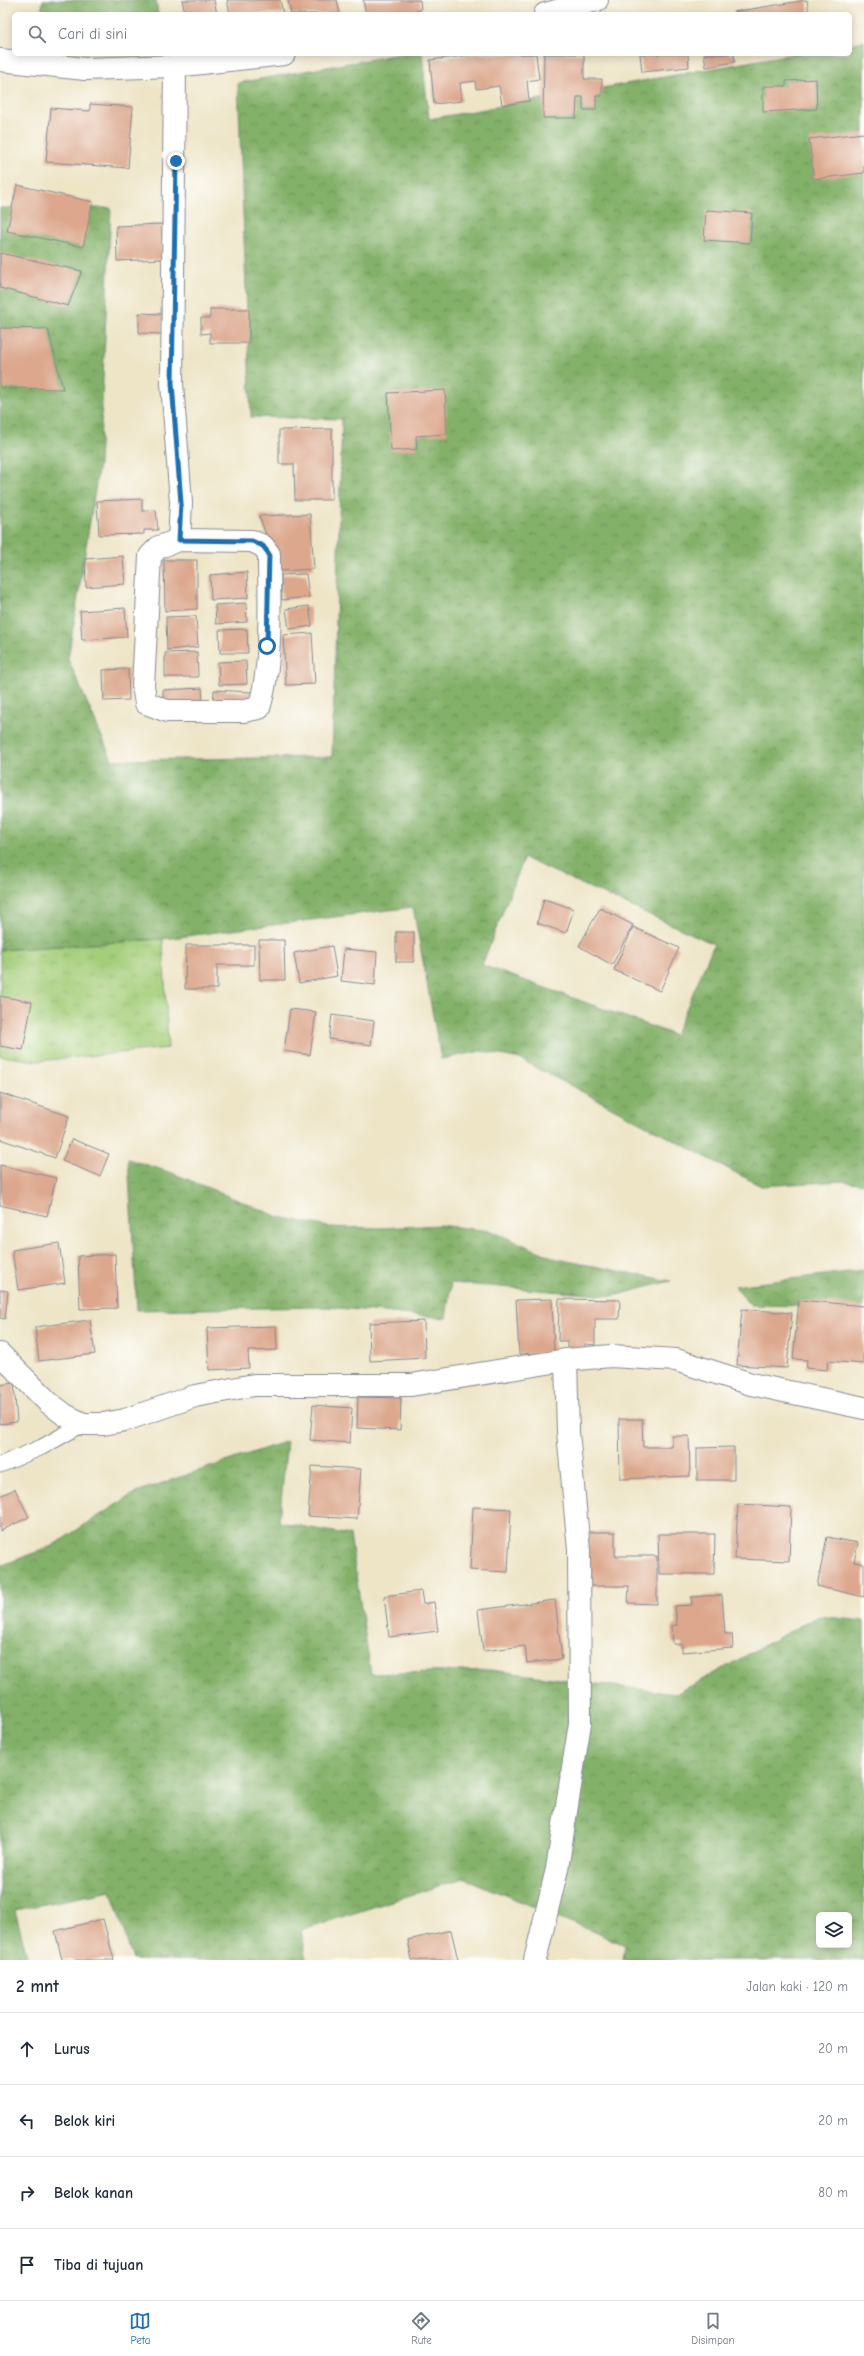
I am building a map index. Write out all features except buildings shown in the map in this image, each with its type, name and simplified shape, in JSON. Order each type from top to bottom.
[{"type":"street","points":[[552,12],[597,0]]},
{"type":"street","points":[[0,60],[85,69],[175,66],[266,56]]},
{"type":"street","points":[[175,66],[172,383],[181,503],[179,540]]},
{"type":"street","points":[[179,540],[252,541],[263,546],[269,554],[267,646],[263,695],[259,708],[244,711],[167,711],[146,703],[143,686],[150,556],[159,547],[179,540]]},
{"type":"street","points":[[0,1354],[48,1402],[65,1415],[83,1424],[103,1424],[125,1420],[195,1396],[254,1385],[412,1385],[566,1360],[611,1356],[676,1360],[751,1384],[864,1408]]},
{"type":"street","points":[[535,1960],[557,1869],[580,1723],[579,1550],[568,1432],[566,1360]]},
{"type":"lane","points":[[0,1465],[42,1447],[83,1424]]},
{"type":"green space","points":[[43,0],[156,0],[158,12],[41,12]]},
{"type":"green space","points":[[864,41],[864,1184],[843,1181],[761,1186],[520,1059],[481,1051],[441,1059],[413,907],[163,939],[0,950],[0,208],[111,208],[99,465],[68,659],[112,760],[332,757],[342,419],[251,417],[238,83],[389,56],[422,56],[429,119],[782,56],[852,56],[852,44]],"holes":[[[524,858],[714,944],[675,1035],[482,965]]]},
{"type":"green space","points":[[163,939],[168,1048],[38,1061],[0,1056],[0,950]]},
{"type":"green space","points":[[128,1159],[172,1173],[279,1217],[329,1227],[380,1228],[440,1225],[491,1231],[557,1259],[671,1281],[613,1296],[451,1283],[446,1318],[328,1307],[137,1310]]},
{"type":"green space","points":[[864,1270],[864,1307],[750,1305],[734,1286]]},
{"type":"green space","points":[[287,1441],[279,1522],[350,1535],[371,1674],[490,1670],[676,1694],[818,1616],[864,1621],[864,1960],[623,1960],[625,1945],[464,1878],[301,1930],[307,1960],[133,1960],[111,1891],[15,1910],[28,1960],[0,1960],[0,1566],[52,1546],[136,1492]]},
{"type":"route","points":[[176,161],[172,383],[181,503],[179,540],[252,541],[263,546],[269,554],[269,612],[267,646]]}]
